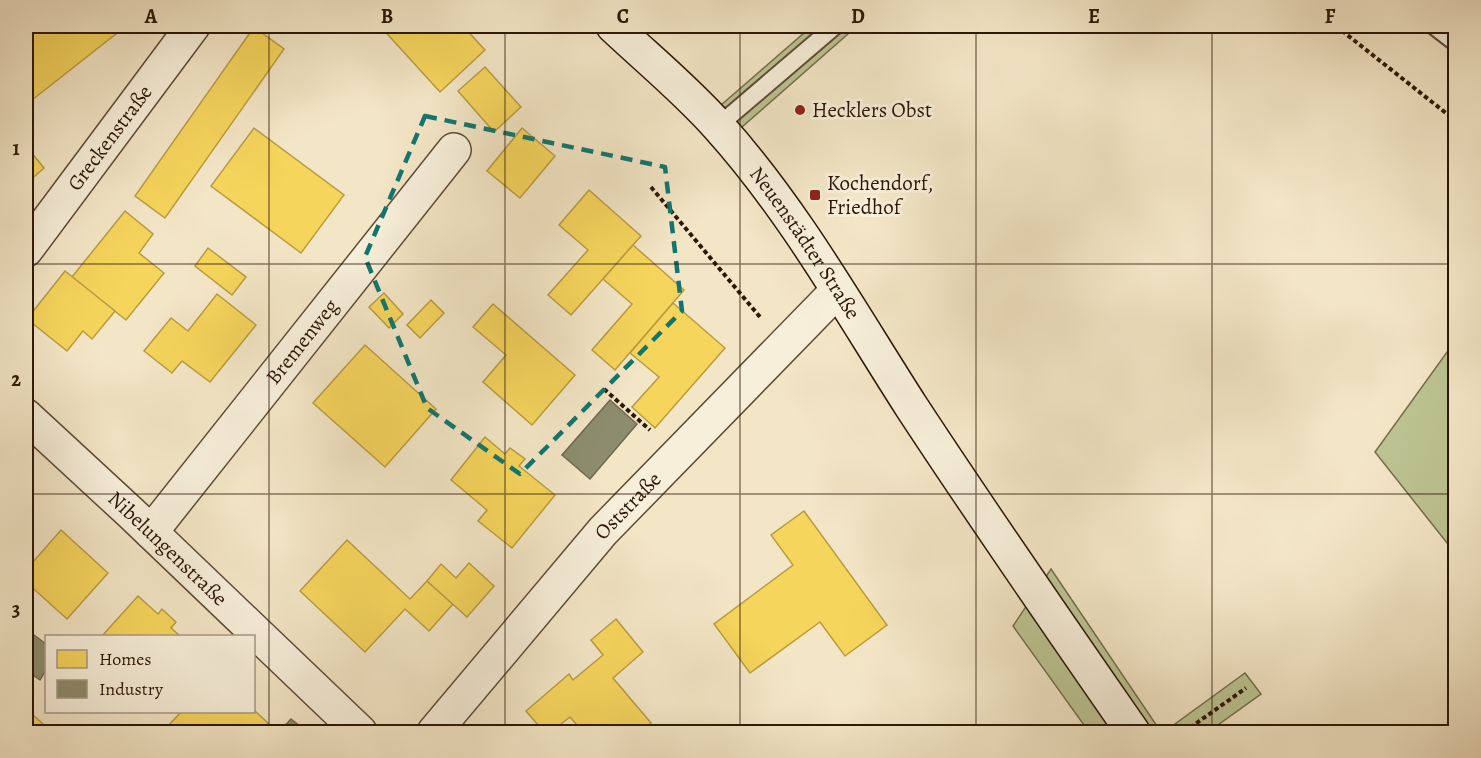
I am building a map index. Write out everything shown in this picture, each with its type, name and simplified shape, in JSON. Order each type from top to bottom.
[{"type":"street","name":"Greckenstraße","points":[[26,250],[193,26]]},
{"type":"street","name":"Neuenstädter Straße","points":[[613,26],[718,126],[811,246],[837,291],[964,488],[1133,732]]},
{"type":"street","name":"Bremenweg","points":[[151,532],[454,150]]},
{"type":"street","name":"Oststraße","points":[[434,732],[603,531],[837,291]]},
{"type":"street","name":"Nibelungenstraße","points":[[26,416],[360,732]]},
{"type":"lane","points":[[718,126],[835,26]]},
{"type":"lane","points":[[1434,26],[1455,43]]},
{"type":"path","points":[[1336,26],[1455,122]]},
{"type":"path","points":[[651,187],[784,345]]},
{"type":"path","points":[[604,388],[677,454]]},
{"type":"path","points":[[1184,732],[1246,688]]},
{"type":"highlighted area","points":[[425,116],[665,167],[682,311],[520,474],[427,408],[365,257]]},
{"type":"green space","points":[[812,26],[857,26],[734,134],[713,112]]},
{"type":"green space","points":[[1455,341],[1456,553],[1375,452]]},
{"type":"green space","points":[[1051,569],[1161,732],[1089,732],[1013,626]]},
{"type":"green space","points":[[1245,673],[1261,694],[1208,732],[1164,732]]},
{"type":"building: Homes","points":[[26,26],[126,26],[32,100],[26,91]]},
{"type":"building: Homes","points":[[380,26],[463,26],[485,50],[440,92]]},
{"type":"building: Homes","points":[[254,27],[284,49],[165,218],[135,196]]},
{"type":"building: Homes","points":[[485,67],[521,107],[494,132],[458,91]]},
{"type":"building: Homes","points":[[254,128],[344,195],[301,253],[211,186]]},
{"type":"building: Homes","points":[[522,128],[555,156],[520,198],[487,171]]},
{"type":"building: Homes","points":[[26,146],[44,168],[26,184]]},
{"type":"building: Homes","points":[[589,190],[641,236],[571,315],[548,295],[588,250],[559,225]]},
{"type":"building: Homes","points":[[125,211],[153,234],[139,253],[164,273],[126,320],[72,277]]},
{"type":"building: Homes","points":[[633,245],[684,290],[615,370],[592,350],[632,304],[603,279]]},
{"type":"building: Homes","points":[[208,248],[246,277],[232,295],[195,266]]},
{"type":"building: Homes","points":[[65,271],[115,311],[92,339],[83,331],[67,351],[27,319]]},
{"type":"building: Homes","points":[[384,293],[403,314],[389,328],[369,307]]},
{"type":"building: Homes","points":[[217,294],[256,325],[210,382],[182,361],[172,373],[144,351],[171,318],[188,331]]},
{"type":"building: Homes","points":[[431,300],[444,313],[420,338],[407,325]]},
{"type":"building: Homes","points":[[673,303],[725,348],[655,428],[632,407],[659,377],[630,353]]},
{"type":"building: Homes","points":[[493,304],[575,375],[532,425],[483,382],[506,355],[473,327]]},
{"type":"building: Homes","points":[[365,345],[436,409],[385,467],[313,403]]},
{"type":"building: Homes","points":[[485,437],[505,454],[510,448],[525,459],[519,466],[555,495],[512,548],[478,521],[487,510],[451,480]]},
{"type":"building: Homes","points":[[804,511],[887,625],[845,656],[820,622],[750,673],[714,624],[793,565],[771,535]]},
{"type":"building: Homes","points":[[61,530],[108,573],[67,619],[26,582],[26,570]]},
{"type":"building: Homes","points":[[347,540],[410,599],[427,581],[453,604],[429,631],[405,609],[365,652],[300,591]]},
{"type":"building: Homes","points":[[469,563],[494,586],[467,617],[427,581],[441,564],[456,578]]},
{"type":"building: Homes","points":[[138,596],[158,614],[162,609],[176,622],[171,628],[179,635],[103,635]]},
{"type":"building: Homes","points":[[616,619],[643,652],[613,678],[651,723],[640,732],[583,732],[570,717],[551,732],[544,732],[526,711],[569,674],[573,680],[603,655],[591,640]]},
{"type":"building: Homes","points":[[255,711],[268,723],[260,732],[175,732],[168,726],[180,713],[255,713]]},
{"type":"building: Homes","points":[[33,715],[52,732],[26,732],[26,722]]},
{"type":"building: Industry","points":[[610,400],[637,424],[590,479],[562,455]]},
{"type":"building: Industry","points":[[30,632],[45,643],[45,672],[40,680],[26,670],[26,638]]},
{"type":"building: Industry","points":[[291,719],[305,730],[303,732],[279,732]]},
{"type":"place","name":"Hecklers Obst","points":[[800,110]]},
{"type":"place","name":"Kochendorf, Friedhof","points":[[815,195]]}]
